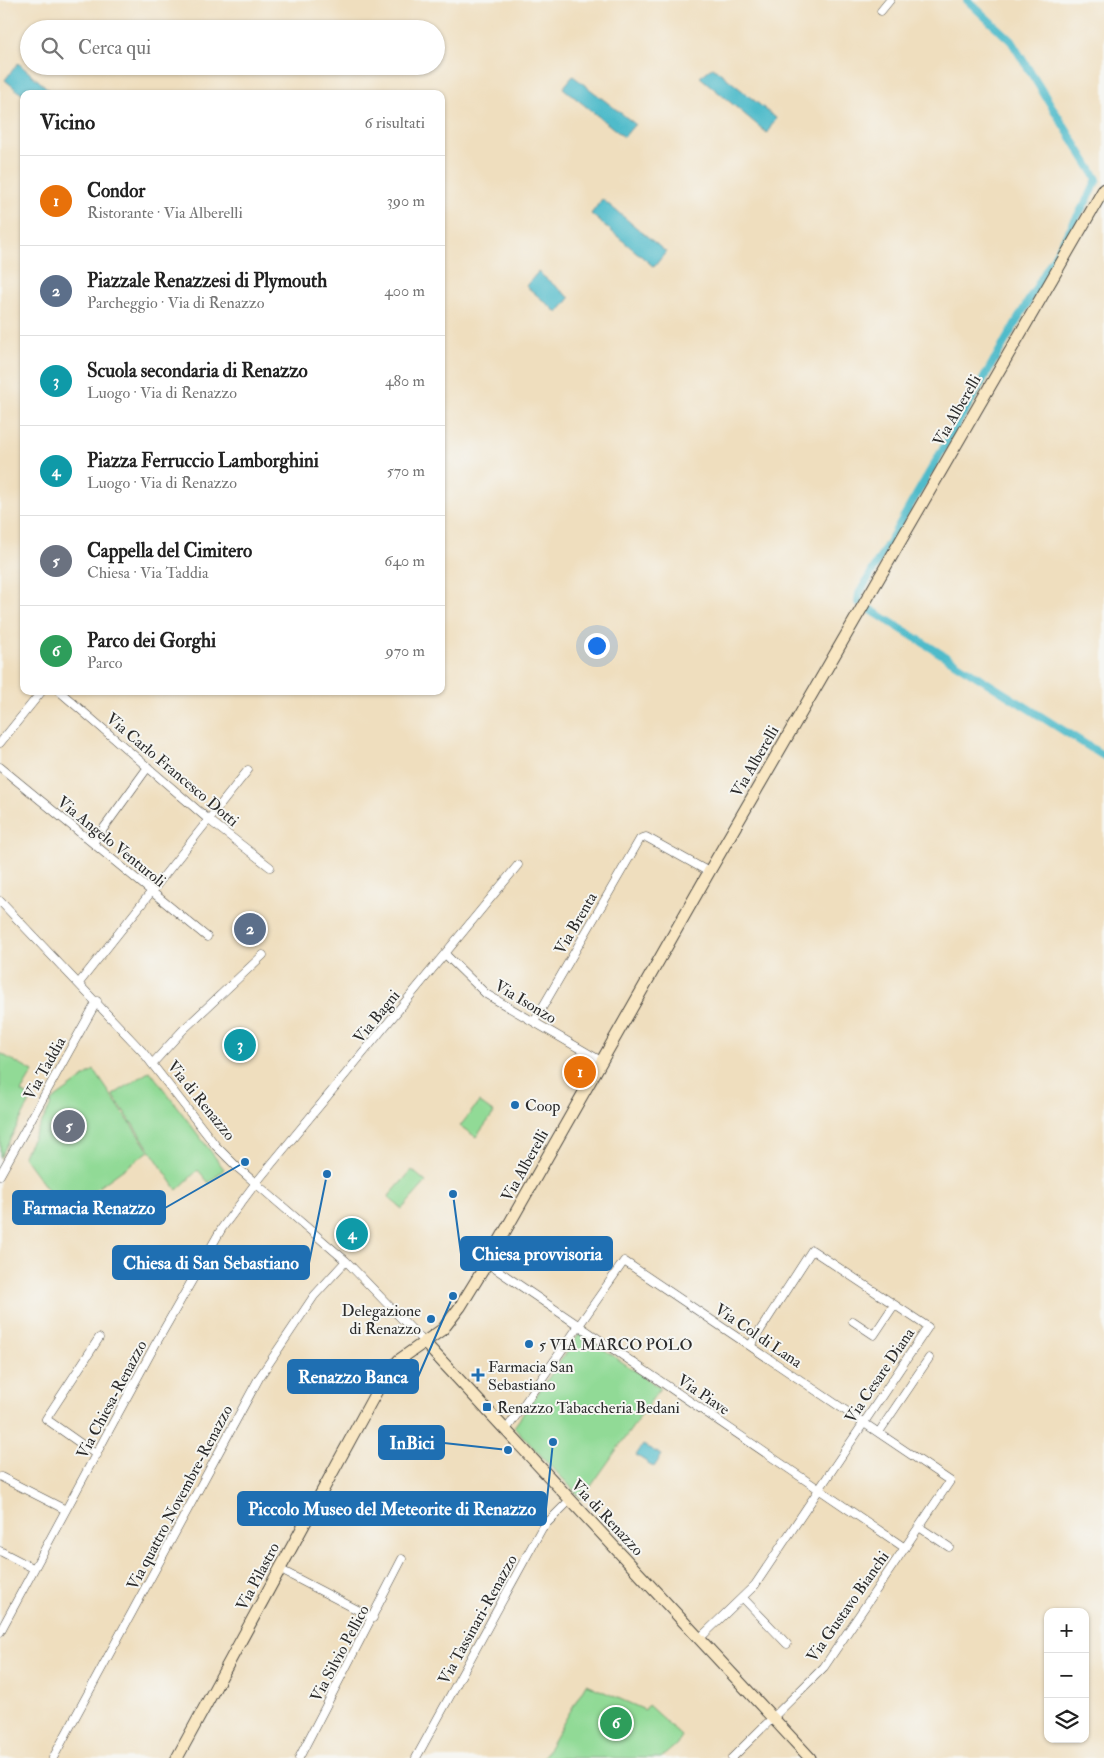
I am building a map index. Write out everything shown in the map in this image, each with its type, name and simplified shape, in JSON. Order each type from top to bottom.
[{"type":"street","points":[[881,10],[890,0]]},
{"type":"street","name":"Via Alberelli","points":[[424,1342],[443,1329],[460,1307],[487,1263],[709,872],[1104,188]]},
{"type":"street","points":[[0,743],[39,695]]},
{"type":"street","name":"Via Carlo Francesco Dotti","points":[[64,695],[209,820],[270,867]]},
{"type":"street","name":"Via Angelo Venturoli","points":[[0,767],[207,937]]},
{"type":"street","points":[[93,843],[148,767]]},
{"type":"street","points":[[79,983],[248,770]]},
{"type":"street","name":"Via Brenta","points":[[534,1022],[640,839],[646,837],[709,872]]},
{"type":"street","name":"Via Bagni","points":[[255,1184],[518,865]]},
{"type":"street","name":"Via di Renazzo","points":[[0,901],[97,1001],[152,1064],[216,1146],[255,1184],[346,1261],[424,1342],[810,1758]]},
{"type":"street","name":"Via Isonzo","points":[[445,954],[486,994],[601,1061]]},
{"type":"street","name":"Via di Renazzo","points":[[152,1064],[183,1030],[263,955]]},
{"type":"street","name":"Via Taddia","points":[[0,1175],[97,1001]]},
{"type":"street","name":"Via Chiesa-Renazzo","points":[[0,1632],[155,1345],[222,1228],[255,1184]]},
{"type":"street","name":"Via Cesare Diana","points":[[743,1598],[755,1585],[928,1327],[812,1250],[750,1346]]},
{"type":"street","name":"Via quattro Novembre-Renazzo","points":[[53,1758],[259,1378],[314,1296],[346,1261]]},
{"type":"street","name":"Via Col di Lana","points":[[579,1325],[624,1261],[864,1421],[950,1481]]},
{"type":"street","name":"Via Piave","points":[[487,1263],[905,1548]]},
{"type":"street","points":[[853,1321],[874,1335],[894,1304]]},
{"type":"street","points":[[506,1430],[579,1325]]},
{"type":"street","points":[[96,1455],[46,1419],[99,1338]]},
{"type":"street","name":"Via Pilastro","points":[[177,1758],[380,1385],[399,1360],[424,1342]]},
{"type":"street","points":[[879,1432],[929,1358]]},
{"type":"street","points":[[1,1477],[66,1510]]},
{"type":"street","name":"Via Gustavo Bianchi","points":[[732,1758],[771,1716],[824,1667],[950,1481]]},
{"type":"street","name":"Via Tassinari-Renazzo","points":[[416,1758],[542,1528],[570,1500]]},
{"type":"street","points":[[919,1527],[948,1547]]},
{"type":"street","points":[[0,1551],[33,1568]]},
{"type":"street","name":"Via Silvio Pellico","points":[[299,1758],[402,1559]]},
{"type":"street","points":[[279,1569],[373,1618]]},
{"type":"street","points":[[700,1639],[743,1598]]},
{"type":"street","name":"Via Gustavo Bianchi","points":[[743,1598],[787,1644]]},
{"type":"green space","points":[[0,1053],[33,1072],[21,1092],[32,1098],[0,1158]]},
{"type":"green space","points":[[94,1070],[149,1151],[64,1212],[23,1156],[50,1107],[51,1101]]},
{"type":"green space","points":[[150,1071],[224,1169],[209,1183],[198,1170],[177,1190],[113,1095]]},
{"type":"green space","points":[[479,1102],[494,1113],[476,1137],[460,1126]]},
{"type":"green space","points":[[412,1170],[426,1182],[402,1209],[388,1197]]},
{"type":"green space","points":[[580,1333],[660,1388],[582,1499],[514,1427]]},
{"type":"green space","points":[[586,1684],[645,1710],[648,1705],[682,1736],[677,1744],[661,1758],[543,1758]]},
{"type":"water","points":[[18,63],[20,65],[20,75],[32,75],[49,90],[20,90],[20,93],[5,80]]},
{"type":"water","points":[[713,67],[776,118],[767,133],[700,77]]},
{"type":"water","points":[[573,76],[635,124],[624,137],[563,88]]},
{"type":"water","points":[[602,199],[666,252],[654,267],[591,214]]},
{"type":"water","points":[[538,272],[570,298],[558,313],[526,286]]},
{"type":"water","points":[[643,1445],[662,1455],[654,1467],[636,1455]]},
{"type":"waterway","points":[[858,602],[859,594],[1092,191],[1097,179],[1011,41],[967,0]]},
{"type":"waterway","points":[[871,610],[1104,756]]},
{"type":"place","name":"Piazzale Renazzesi di Plymouth","points":[[250,929]]},
{"type":"place","name":"Scuola secondaria di Renazzo","points":[[240,1045]]},
{"type":"place","name":"Condor","points":[[580,1072]]},
{"type":"place","name":"Coop","points":[[515,1105]]},
{"type":"place","name":"Cappella del Cimitero","points":[[69,1126]]},
{"type":"place","name":"Farmacia Renazzo","points":[[245,1162]]},
{"type":"place","name":"Chiesa di San Sebastiano","points":[[327,1174]]},
{"type":"place","name":"Chiesa provvisoria","points":[[453,1194]]},
{"type":"place","name":"Piazza Ferruccio Lamborghini","points":[[352,1234]]},
{"type":"place","name":"Renazzo Banca","points":[[453,1296]]},
{"type":"place","name":"Delegazione di Renazzo","points":[[431,1319]]},
{"type":"place","name":"5 VIA MARCO POLO","points":[[529,1344]]},
{"type":"place","name":"Farmacia San Sebastiano","points":[[478,1375]]},
{"type":"place","name":"Renazzo Tabaccheria Bedani","points":[[487,1407]]},
{"type":"place","name":"Piccolo Museo del Meteorite di Renazzo","points":[[553,1442]]},
{"type":"place","name":"InBici","points":[[508,1450]]},
{"type":"place","name":"Parco dei Gorghi","points":[[616,1723]]}]
